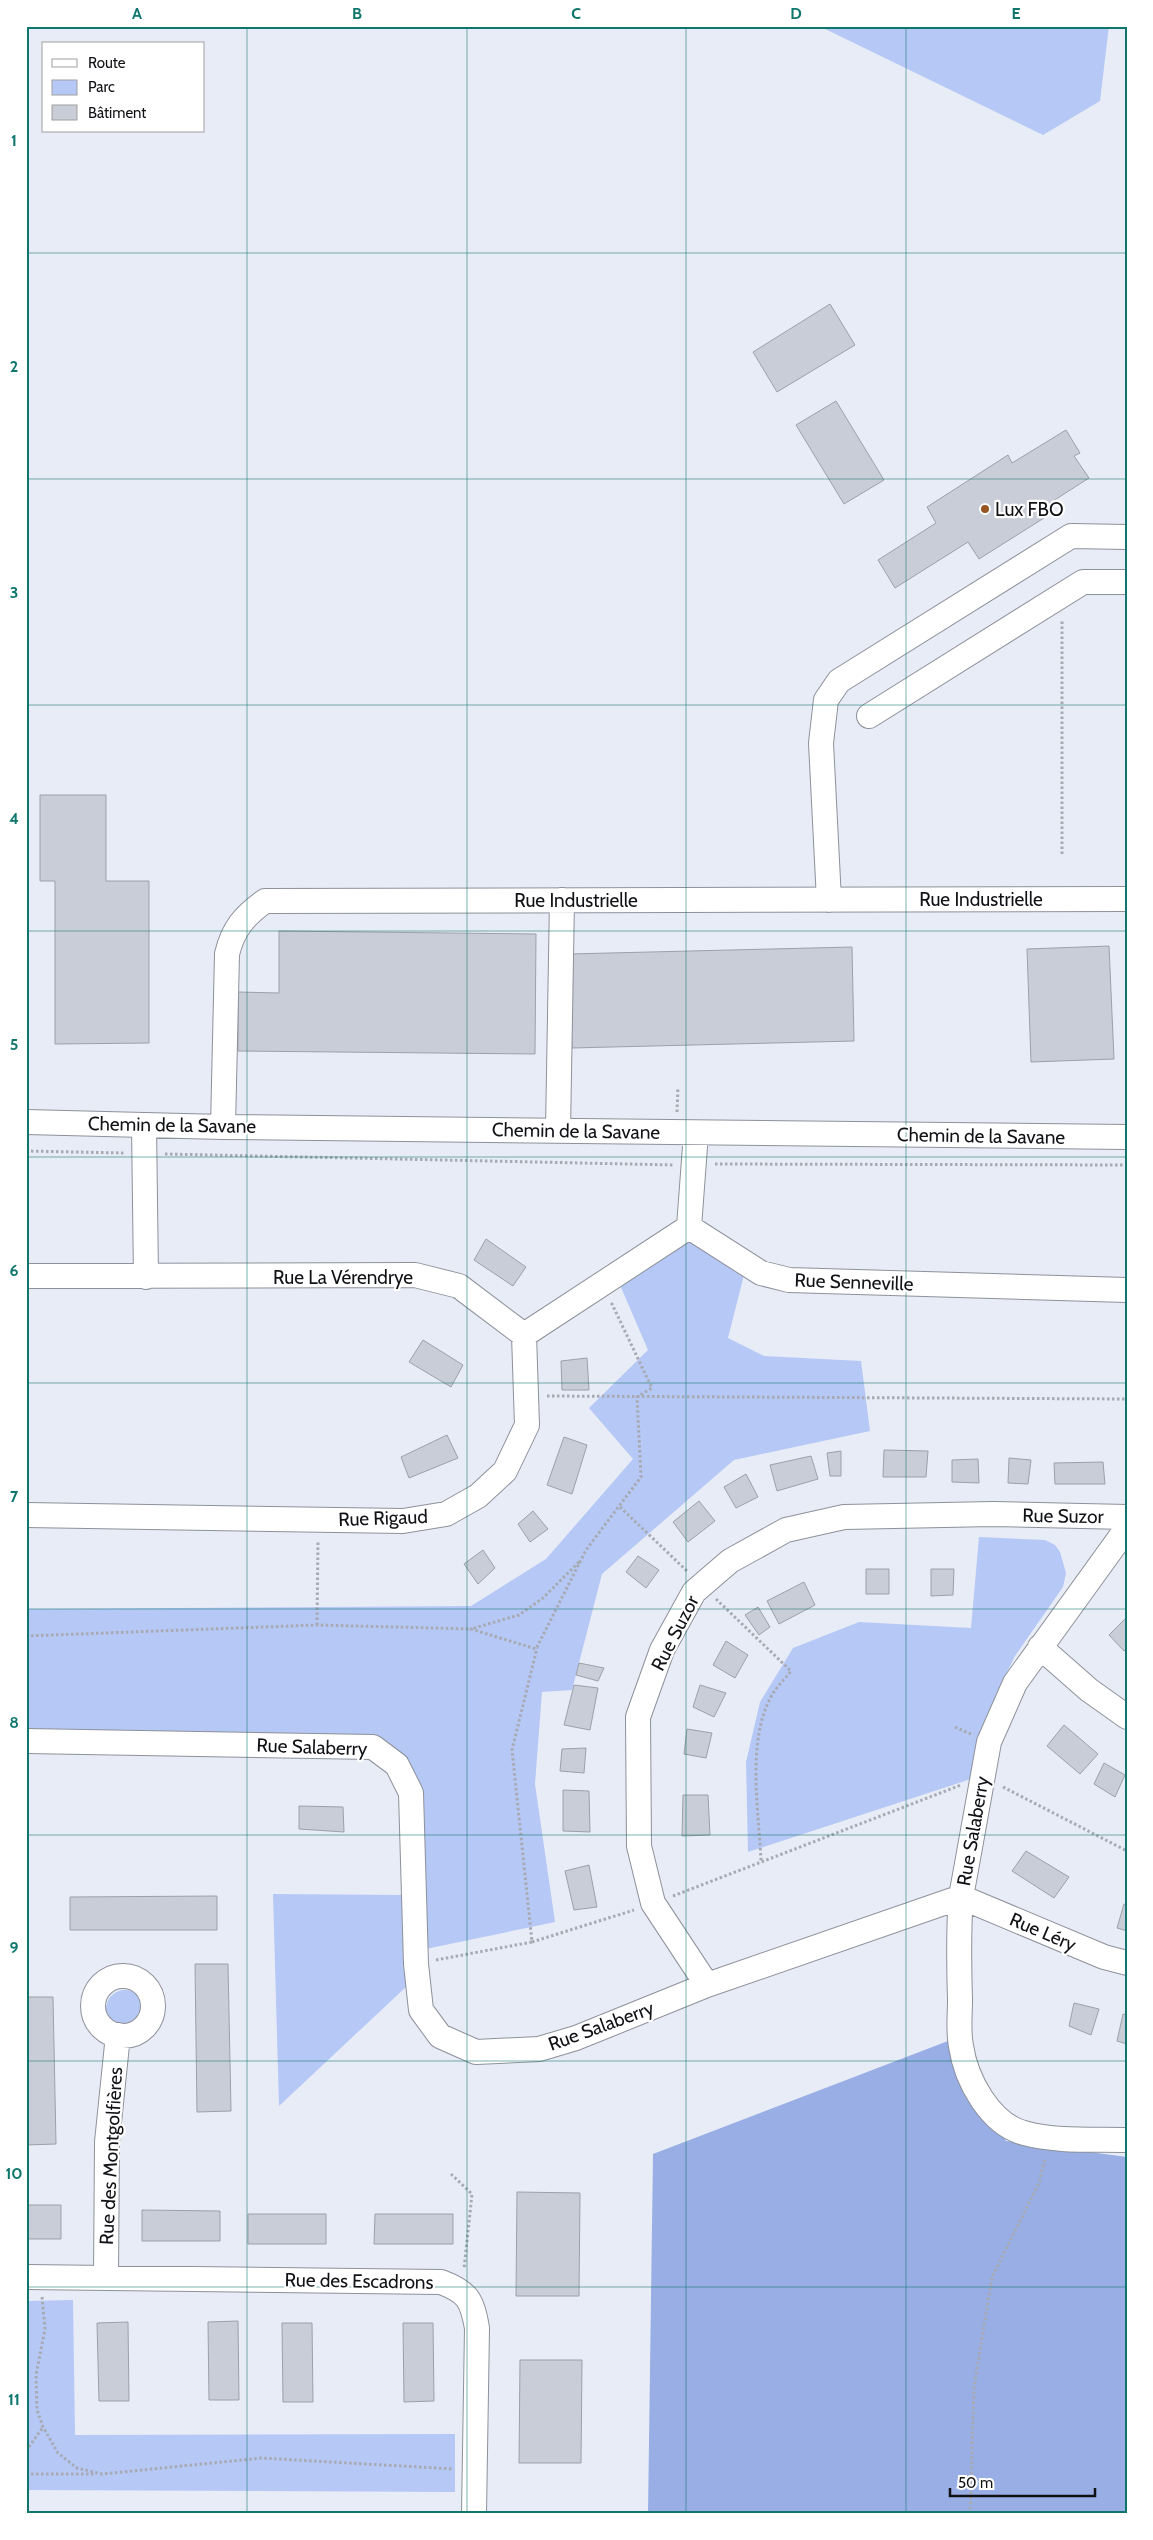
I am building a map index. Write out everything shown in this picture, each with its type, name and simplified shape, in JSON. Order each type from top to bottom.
[{"type":"street","points":[[829,900],[820,743],[826,700],[839,681],[1072,536],[1127,537]]},
{"type":"street","points":[[869,716],[1083,582],[1127,582]]},
{"type":"street","name":"Rue Industrielle","points":[[223,1127],[227,954],[232,936],[243,918],[264,901],[1127,899]]},
{"type":"street","points":[[558,1131],[562,900]]},
{"type":"street","name":"Chemin de la Savane","points":[[26,1122],[223,1127],[1127,1137]]},
{"type":"street","points":[[144,1125],[146,1277]]},
{"type":"street","points":[[524,1335],[689,1227],[696,1133]]},
{"type":"street","name":"Rue Senneville","points":[[689,1227],[762,1273],[789,1280],[1127,1290]]},
{"type":"street","name":"Rue La Vérendrye","points":[[26,1276],[415,1275],[459,1286],[524,1335]]},
{"type":"street","name":"Rue Rigaud","points":[[26,1515],[403,1521],[446,1514],[478,1496],[505,1471],[527,1425],[524,1335]]},
{"type":"street","name":"Rue Suzor","points":[[707,1985],[653,1903],[639,1846],[638,1717],[662,1650],[694,1592],[730,1561],[786,1530],[844,1517],[993,1514],[1127,1517]]},
{"type":"street","name":"Rue Salaberry","points":[[26,1741],[373,1747],[396,1764],[411,1793],[416,1964],[422,2010],[440,2036],[476,2052],[539,2048],[576,2038],[707,1985],[961,1898],[989,1742],[1016,1683],[1127,1528]]},
{"type":"street","points":[[1040,1647],[1089,1690],[1127,1717]]},
{"type":"street","points":[[961,1898],[958,1935],[961,2046],[974,2084],[986,2106],[1002,2124],[1024,2133],[1049,2137],[1127,2140]]},
{"type":"street","name":"Rue Léry","points":[[961,1898],[1104,1957],[1127,1964]]},
{"type":"street","name":"Rue des Montgolfières","points":[[106,2277],[107,2142],[118,2035]]},
{"type":"street","name":"Rue des Escadrons","points":[[34,2277],[441,2282],[461,2290],[474,2307],[477,2328],[474,2514]]},
{"type":"path","points":[[1062,595],[1062,854]]},
{"type":"path","points":[[677,1118],[678,1087]]},
{"type":"path","points":[[26,1151],[678,1165],[672,1160]]},
{"type":"path","points":[[711,1164],[1127,1164]]},
{"type":"path","points":[[602,1285],[652,1388],[637,1397]]},
{"type":"path","points":[[526,1396],[1127,1399]]},
{"type":"path","points":[[532,1942],[512,1750],[536,1650],[586,1550],[641,1477],[637,1397]]},
{"type":"path","points":[[620,1507],[791,1671],[772,1695],[760,1726],[756,1770],[762,1861]]},
{"type":"path","points":[[317,1625],[318,1519]]},
{"type":"path","points":[[471,1629],[519,1615],[543,1598],[579,1562]]},
{"type":"path","points":[[26,1636],[317,1625],[471,1629],[536,1650]]},
{"type":"path","points":[[416,1964],[532,1942],[653,1903],[983,1776],[1127,1851]]},
{"type":"path","points":[[970,2514],[974,2387],[992,2277],[1040,2183],[1049,2137]]},
{"type":"path","points":[[451,2174],[472,2194],[461,2290]]},
{"type":"path","points":[[34,2277],[44,2329],[36,2375],[37,2410],[43,2427],[58,2453],[77,2468],[102,2474]]},
{"type":"path","points":[[26,2451],[43,2427]]},
{"type":"path","points":[[26,2474],[102,2474],[260,2458],[475,2470]]},
{"type":"green space","points":[[819,26],[1109,26],[1100,101],[1043,135]]},
{"type":"green space","points":[[700,1234],[745,1271],[728,1338],[764,1356],[861,1361],[870,1431],[734,1460],[602,1574],[572,1690],[542,1692],[535,1784],[555,1922],[421,1950],[398,1754],[26,1730],[26,1609],[471,1606],[546,1559],[633,1459],[589,1408],[648,1350],[620,1285]]},
{"type":"green space","points":[[979,1537],[1045,1540],[1055,1545],[1060,1552],[1066,1573],[1063,1587],[1015,1656],[996,1694],[971,1779],[748,1852],[746,1762],[760,1702],[793,1648],[859,1622],[971,1628]]},
{"type":"green space","points":[[273,1894],[403,1895],[407,1986],[279,2106]]},
{"type":"green space","points":[[125,1990],[138,1996],[144,2009],[138,2022],[125,2028],[112,2022],[106,2009],[112,1996]]},
{"type":"green space","points":[[73,2300],[75,2435],[455,2434],[455,2492],[26,2490],[26,2301]]},
{"type":"shaded area","points":[[948,2041],[1006,2141],[1127,2157],[1127,2514],[648,2514],[653,2154]]},
{"type":"building","points":[[830,304],[855,345],[777,392],[753,352]]},
{"type":"building","points":[[836,401],[884,480],[844,504],[796,425]]},
{"type":"building","name":"Lux FBO","points":[[1066,430],[1080,453],[1074,456],[1089,478],[1039,510],[1044,518],[979,559],[968,542],[895,588],[878,560],[936,523],[927,507],[1008,455],[1012,463]]},
{"type":"building","points":[[40,795],[106,795],[106,881],[149,881],[149,1043],[55,1044],[55,881],[40,881]]},
{"type":"building","points":[[279,931],[536,934],[535,1054],[238,1051],[238,992],[279,993]]},
{"type":"building","points":[[1109,946],[1114,1059],[1031,1062],[1027,949]]},
{"type":"building","points":[[852,947],[854,1041],[572,1048],[569,954]]},
{"type":"building","points":[[486,1239],[526,1267],[513,1286],[474,1260]]},
{"type":"building","points":[[423,1340],[463,1365],[451,1387],[409,1362]]},
{"type":"building","points":[[587,1358],[589,1390],[562,1390],[561,1361]]},
{"type":"building","points":[[447,1435],[458,1458],[409,1478],[401,1457]]},
{"type":"building","points":[[564,1437],[587,1445],[572,1494],[547,1485]]},
{"type":"building","points":[[884,1450],[928,1451],[926,1477],[883,1477]]},
{"type":"building","points":[[841,1451],[841,1476],[830,1476],[827,1453]]},
{"type":"building","points":[[811,1456],[818,1479],[777,1491],[770,1465]]},
{"type":"building","points":[[1009,1458],[1031,1460],[1028,1484],[1008,1483]]},
{"type":"building","points":[[978,1459],[979,1483],[952,1482],[952,1460]]},
{"type":"building","points":[[1103,1462],[1105,1484],[1055,1484],[1054,1463]]},
{"type":"building","points":[[746,1474],[758,1497],[736,1508],[724,1487]]},
{"type":"building","points":[[699,1501],[715,1521],[688,1542],[673,1522]]},
{"type":"building","points":[[533,1511],[548,1529],[530,1542],[518,1524]]},
{"type":"building","points":[[483,1550],[495,1568],[478,1584],[464,1564]]},
{"type":"building","points":[[638,1556],[659,1570],[646,1588],[626,1572]]},
{"type":"building","points":[[866,1569],[889,1569],[889,1594],[866,1594]]},
{"type":"building","points":[[931,1569],[954,1569],[953,1595],[931,1596]]},
{"type":"building","points":[[804,1582],[815,1605],[779,1624],[767,1601]]},
{"type":"building","points":[[758,1607],[770,1627],[759,1635],[745,1615]]},
{"type":"building","points":[[1127,1617],[1127,1649],[1124,1651],[1109,1635]]},
{"type":"building","points":[[726,1641],[748,1655],[735,1678],[713,1665]]},
{"type":"building","points":[[579,1663],[604,1668],[598,1681],[576,1675]]},
{"type":"building","points":[[574,1685],[598,1688],[590,1730],[564,1725]]},
{"type":"building","points":[[700,1685],[726,1693],[714,1717],[693,1707]]},
{"type":"building","points":[[1064,1725],[1098,1754],[1080,1774],[1047,1746]]},
{"type":"building","points":[[687,1729],[712,1733],[706,1758],[684,1754]]},
{"type":"building","points":[[586,1748],[584,1773],[560,1771],[562,1749]]},
{"type":"building","points":[[1104,1763],[1125,1775],[1115,1797],[1094,1784]]},
{"type":"building","points":[[563,1790],[589,1791],[590,1832],[563,1831]]},
{"type":"building","points":[[683,1795],[708,1795],[710,1835],[682,1836]]},
{"type":"building","points":[[299,1806],[343,1807],[344,1832],[299,1829]]},
{"type":"building","points":[[1026,1851],[1069,1877],[1054,1898],[1012,1871]]},
{"type":"building","points":[[589,1865],[597,1907],[574,1910],[565,1871]]},
{"type":"building","points":[[217,1896],[217,1930],[70,1930],[70,1897]]},
{"type":"building","points":[[1124,1904],[1127,1905],[1127,1931],[1117,1928]]},
{"type":"building","points":[[195,1964],[228,1964],[231,2111],[197,2112]]},
{"type":"building","points":[[26,1997],[53,1997],[56,2144],[26,2145]]},
{"type":"building","points":[[1074,2003],[1099,2009],[1091,2035],[1069,2026]]},
{"type":"building","points":[[1123,2014],[1127,2015],[1127,2044],[1117,2041]]},
{"type":"building","points":[[517,2192],[580,2193],[579,2296],[516,2296]]},
{"type":"building","points":[[26,2205],[61,2205],[61,2239],[26,2239]]},
{"type":"building","points":[[142,2210],[220,2211],[220,2241],[142,2241]]},
{"type":"building","points":[[248,2214],[326,2214],[326,2244],[248,2244]]},
{"type":"building","points":[[375,2214],[453,2214],[453,2244],[374,2244]]},
{"type":"building","points":[[238,2321],[239,2400],[209,2400],[208,2322]]},
{"type":"building","points":[[128,2322],[129,2401],[99,2401],[97,2323]]},
{"type":"building","points":[[282,2323],[312,2323],[313,2402],[283,2402]]},
{"type":"building","points":[[403,2323],[433,2323],[434,2401],[404,2402]]},
{"type":"building","points":[[520,2360],[582,2360],[581,2463],[519,2463]]},
{"type":"place","name":"Lux FBO","points":[[985,509]]}]
